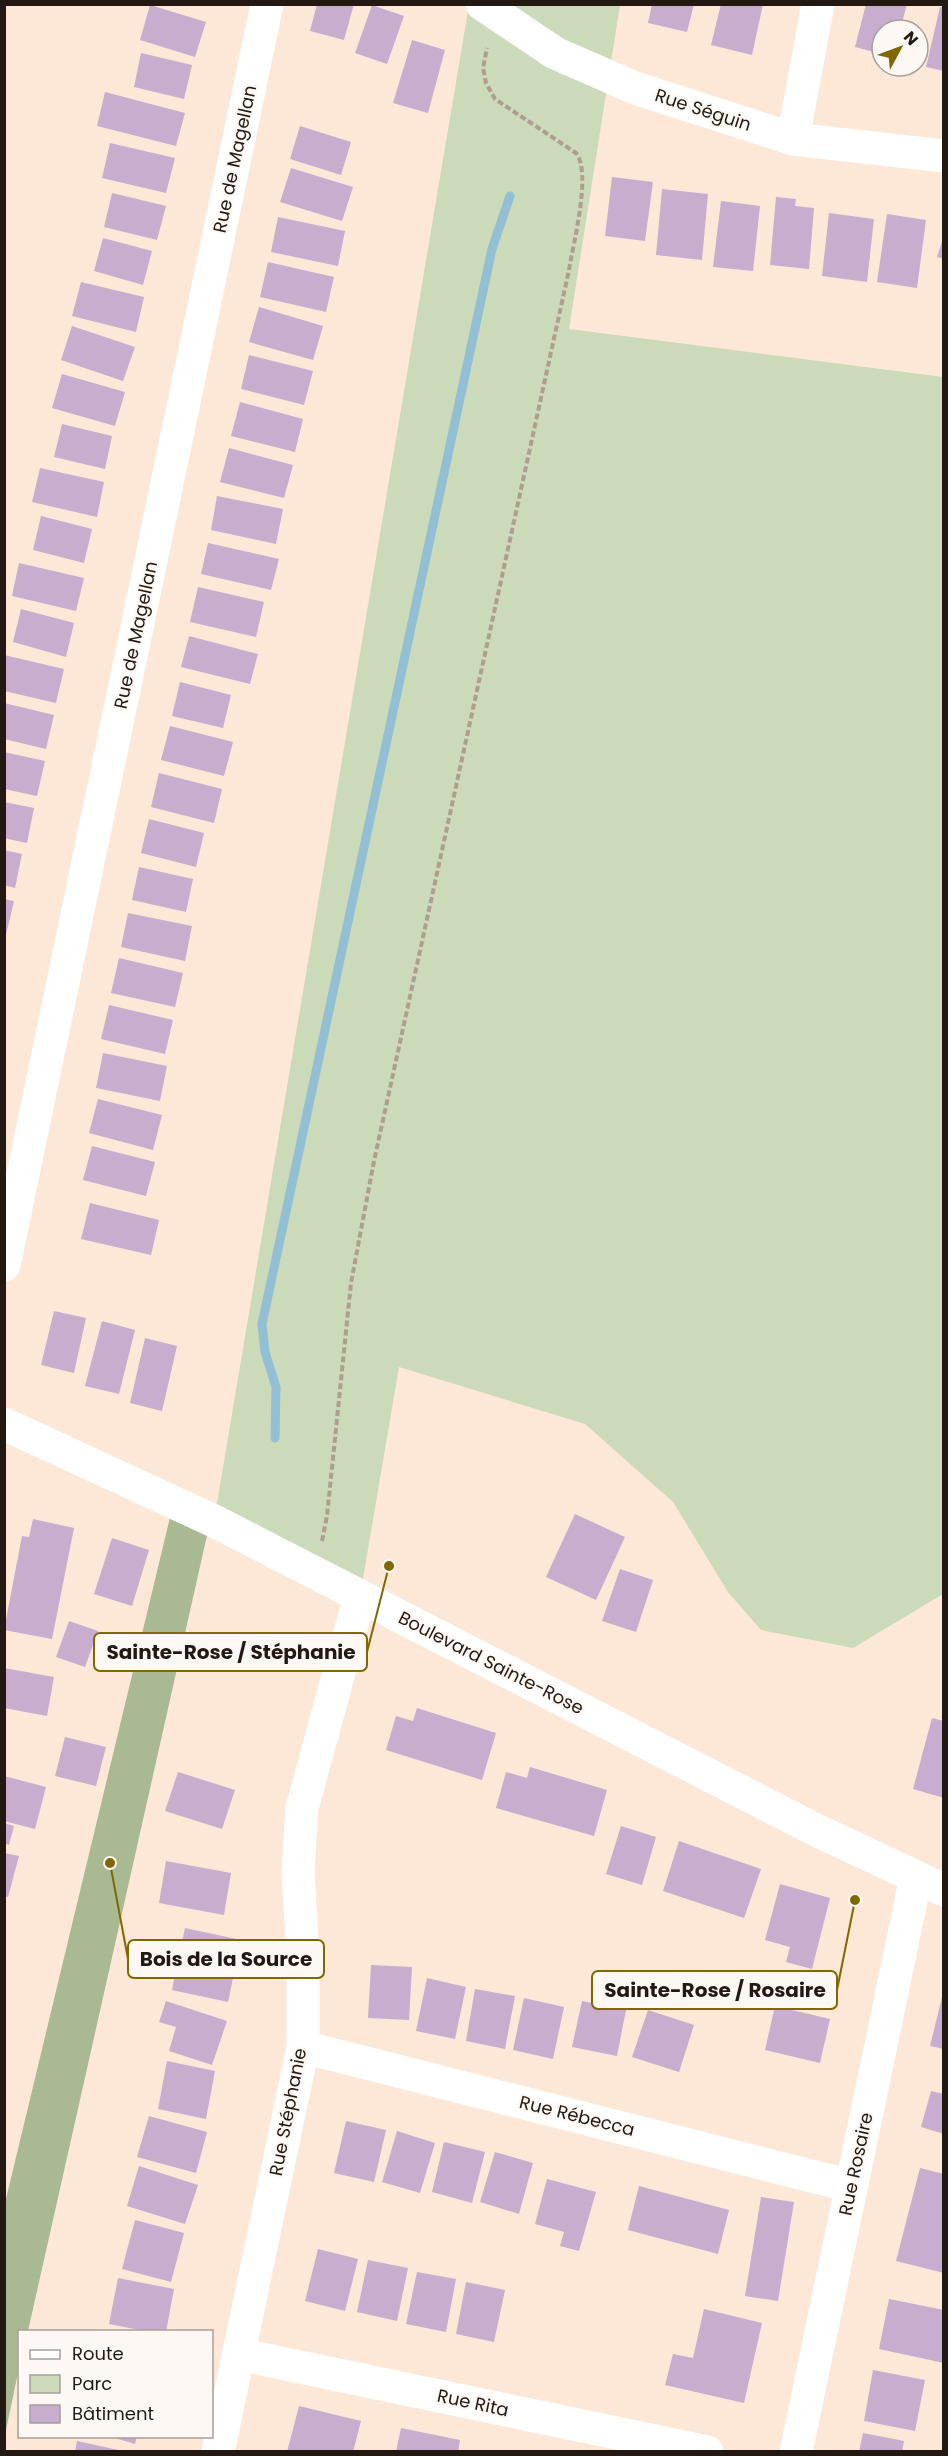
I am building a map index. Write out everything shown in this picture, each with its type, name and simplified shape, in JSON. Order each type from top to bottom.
[{"type":"street","name":"Rue de Magellan","points":[[4,1265],[267,4]]},
{"type":"street","points":[[793,139],[818,4]]},
{"type":"street","name":"Rue Séguin","points":[[492,11],[555,53],[635,88],[793,139],[944,156]]},
{"type":"street","name":"Boulevard Sainte-Rose","points":[[4,1424],[214,1521],[814,1829],[930,1884]]},
{"type":"street","name":"Rue Stéphanie","points":[[218,2451],[303,2047],[303,1957],[298,1872],[302,1808],[360,1596]]},
{"type":"street","name":"Rue Rosaire","points":[[796,2451],[851,2186],[930,1884]]},
{"type":"street","name":"Rue Rébecca","points":[[303,2047],[851,2186]]},
{"type":"street","name":"Rue Rita","points":[[238,2354],[707,2451]]},
{"type":"path","points":[[315,1572],[327,1516],[351,1283],[374,1161],[564,292],[583,179],[581,160],[576,153],[495,99],[486,83],[483,68],[491,34],[492,11]]},
{"type":"green space","points":[[469,5],[620,5],[569,329],[943,377],[943,1594],[853,1648],[761,1630],[728,1592],[673,1502],[585,1424],[399,1367],[360,1596],[214,1521]]},
{"type":"green space","points":[[173,1505],[210,1522],[28,2330],[18,2330],[18,2373],[5,2435],[5,2203]]},
{"type":"building","points":[[317,4],[354,4],[344,40],[310,31]]},
{"type":"building","points":[[652,4],[694,4],[687,32],[648,23]]},
{"type":"building","points":[[721,4],[763,4],[752,55],[711,45]]},
{"type":"building","points":[[866,4],[907,4],[903,18],[870,18],[870,51],[855,47]]},
{"type":"building","points":[[150,5],[206,22],[195,57],[140,40]]},
{"type":"building","points":[[372,5],[404,16],[387,64],[355,53]]},
{"type":"building","points":[[940,7],[944,8],[944,71],[930,68],[930,50]]},
{"type":"building","points":[[412,40],[445,50],[428,113],[393,103]]},
{"type":"building","points":[[141,53],[192,65],[184,99],[134,87]]},
{"type":"building","points":[[105,92],[185,113],[176,146],[97,126]]},
{"type":"building","points":[[300,126],[351,142],[341,175],[290,159]]},
{"type":"building","points":[[110,143],[175,158],[166,193],[102,178]]},
{"type":"building","points":[[291,168],[353,187],[342,221],[280,202]]},
{"type":"building","points":[[612,177],[653,182],[645,241],[605,236]]},
{"type":"building","points":[[662,189],[708,194],[702,260],[656,255]]},
{"type":"building","points":[[112,193],[166,206],[157,240],[104,227]]},
{"type":"building","points":[[776,197],[796,199],[795,206],[814,208],[809,269],[770,265]]},
{"type":"building","points":[[721,201],[760,206],[753,271],[713,267]]},
{"type":"building","points":[[829,213],[874,219],[867,282],[822,276]]},
{"type":"building","points":[[887,214],[926,220],[917,288],[877,282]]},
{"type":"building","points":[[278,217],[345,231],[338,266],[271,252]]},
{"type":"building","points":[[944,235],[944,259],[937,257]]},
{"type":"building","points":[[103,238],[152,251],[143,285],[94,271]]},
{"type":"building","points":[[268,262],[334,277],[326,312],[260,297]]},
{"type":"building","points":[[81,282],[144,297],[136,332],[72,316]]},
{"type":"building","points":[[259,307],[323,326],[313,360],[249,342]]},
{"type":"building","points":[[72,326],[135,347],[123,381],[61,360]]},
{"type":"building","points":[[249,355],[313,371],[304,405],[241,389]]},
{"type":"building","points":[[62,374],[125,392],[115,426],[52,408]]},
{"type":"building","points":[[240,402],[303,419],[295,452],[231,436]]},
{"type":"building","points":[[62,424],[112,436],[105,469],[54,457]]},
{"type":"building","points":[[229,448],[293,465],[284,498],[220,482]]},
{"type":"building","points":[[40,468],[104,482],[97,517],[32,502]]},
{"type":"building","points":[[217,496],[283,509],[276,544],[211,530]]},
{"type":"building","points":[[41,516],[92,529],[84,563],[33,550]]},
{"type":"building","points":[[208,543],[279,559],[271,590],[201,574]]},
{"type":"building","points":[[19,563],[84,578],[76,611],[12,596]]},
{"type":"building","points":[[198,587],[264,602],[256,637],[190,622]]},
{"type":"building","points":[[21,609],[74,623],[66,657],[13,642]]},
{"type":"building","points":[[189,636],[258,654],[250,684],[181,667]]},
{"type":"building","points":[[4,655],[64,669],[56,703],[4,691]]},
{"type":"building","points":[[180,682],[231,695],[223,728],[172,716]]},
{"type":"building","points":[[4,703],[54,715],[46,749],[4,739]]},
{"type":"building","points":[[170,726],[233,742],[224,776],[161,760]]},
{"type":"building","points":[[4,752],[45,761],[37,796],[4,789]]},
{"type":"building","points":[[159,773],[222,789],[214,823],[151,807]]},
{"type":"building","points":[[4,802],[34,808],[27,843],[4,838]]},
{"type":"building","points":[[149,819],[204,833],[196,867],[141,853]]},
{"type":"building","points":[[4,850],[22,854],[15,888],[4,885]]},
{"type":"building","points":[[139,867],[193,879],[186,912],[132,900]]},
{"type":"building","points":[[4,899],[14,901],[5,939],[4,939]]},
{"type":"building","points":[[128,913],[192,926],[185,961],[121,947]]},
{"type":"building","points":[[119,958],[183,973],[175,1007],[111,993]]},
{"type":"building","points":[[109,1005],[173,1020],[165,1054],[101,1039]]},
{"type":"building","points":[[103,1053],[167,1066],[160,1101],[96,1088]]},
{"type":"building","points":[[98,1099],[162,1115],[153,1150],[89,1133]]},
{"type":"building","points":[[92,1146],[155,1162],[146,1196],[83,1180]]},
{"type":"building","points":[[90,1203],[159,1220],[151,1255],[81,1239]]},
{"type":"building","points":[[54,1311],[86,1318],[74,1373],[41,1365]]},
{"type":"building","points":[[102,1321],[135,1330],[119,1394],[85,1386]]},
{"type":"building","points":[[145,1338],[177,1346],[162,1411],[130,1403]]},
{"type":"building","points":[[575,1514],[625,1537],[596,1600],[546,1577]]},
{"type":"building","points":[[33,1519],[74,1528],[52,1639],[4,1630],[22,1536],[29,1537]]},
{"type":"building","points":[[112,1538],[149,1550],[132,1606],[94,1594]]},
{"type":"building","points":[[620,1569],[653,1580],[636,1632],[602,1621]]},
{"type":"building","points":[[69,1621],[98,1631],[85,1667],[56,1657]]},
{"type":"building","points":[[4,1668],[54,1677],[47,1716],[4,1708]]},
{"type":"building","points":[[417,1708],[496,1733],[482,1780],[386,1750],[396,1716],[413,1721]]},
{"type":"building","points":[[932,1718],[944,1721],[944,1798],[913,1789]]},
{"type":"building","points":[[65,1737],[106,1747],[96,1786],[55,1776]]},
{"type":"building","points":[[530,1767],[607,1790],[594,1836],[496,1808],[506,1772],[527,1778]]},
{"type":"building","points":[[178,1772],[235,1790],[222,1829],[165,1811]]},
{"type":"building","points":[[4,1776],[46,1787],[35,1829],[4,1821]]},
{"type":"building","points":[[4,1823],[14,1826],[9,1845],[4,1843]]},
{"type":"building","points":[[621,1826],[656,1837],[642,1885],[606,1874]]},
{"type":"building","points":[[679,1841],[761,1869],[744,1918],[663,1891]]},
{"type":"building","points":[[4,1853],[19,1856],[8,1897],[4,1896]]},
{"type":"building","points":[[166,1861],[231,1873],[224,1915],[159,1903]]},
{"type":"building","points":[[780,1884],[830,1898],[812,1969],[786,1962],[790,1947],[765,1940]]},
{"type":"building","points":[[185,1928],[241,1940],[228,2002],[172,1990]]},
{"type":"building","points":[[371,1965],[412,1967],[409,2020],[368,2018]]},
{"type":"building","points":[[427,1978],[466,1987],[455,2039],[416,2031]]},
{"type":"building","points":[[475,1989],[515,1996],[505,2049],[466,2041]]},
{"type":"building","points":[[944,1989],[944,2049],[930,2046]]},
{"type":"building","points":[[524,1998],[564,2007],[553,2059],[513,2050]]},
{"type":"building","points":[[166,2001],[227,2021],[212,2065],[169,2051],[176,2027],[159,2022]]},
{"type":"building","points":[[582,2001],[626,2010],[617,2056],[572,2047]]},
{"type":"building","points":[[775,2006],[830,2019],[820,2063],[765,2050]]},
{"type":"building","points":[[648,2010],[694,2025],[679,2072],[632,2057]]},
{"type":"building","points":[[167,2061],[215,2071],[206,2119],[158,2109]]},
{"type":"building","points":[[931,2091],[944,2094],[944,2134],[921,2127]]},
{"type":"building","points":[[149,2116],[207,2132],[196,2173],[137,2157]]},
{"type":"building","points":[[346,2121],[386,2130],[374,2182],[334,2173]]},
{"type":"building","points":[[397,2131],[435,2143],[420,2193],[382,2182]]},
{"type":"building","points":[[444,2142],[485,2152],[472,2203],[432,2192]]},
{"type":"building","points":[[495,2152],[533,2163],[519,2214],[480,2202]]},
{"type":"building","points":[[139,2166],[198,2185],[185,2224],[127,2206]]},
{"type":"building","points":[[920,2168],[944,2174],[944,2273],[896,2261]]},
{"type":"building","points":[[547,2179],[596,2192],[579,2251],[560,2246],[564,2232],[535,2224]]},
{"type":"building","points":[[639,2186],[729,2210],[718,2254],[628,2230]]},
{"type":"building","points":[[761,2197],[794,2202],[778,2301],[745,2296]]},
{"type":"building","points":[[135,2220],[184,2233],[171,2282],[122,2269]]},
{"type":"building","points":[[318,2249],[358,2259],[345,2311],[305,2301]]},
{"type":"building","points":[[368,2260],[408,2268],[397,2321],[357,2312]]},
{"type":"building","points":[[417,2272],[456,2279],[446,2332],[406,2324]]},
{"type":"building","points":[[118,2278],[174,2289],[166,2330],[140,2330],[109,2324]]},
{"type":"building","points":[[466,2282],[505,2290],[494,2342],[456,2334]]},
{"type":"building","points":[[889,2299],[944,2310],[944,2363],[879,2349]]},
{"type":"building","points":[[704,2309],[762,2323],[744,2403],[665,2385],[673,2354],[693,2358]]},
{"type":"building","points":[[873,2370],[925,2380],[915,2431],[864,2421]]},
{"type":"building","points":[[299,2406],[361,2421],[353,2452],[287,2452]]},
{"type":"building","points":[[401,2428],[460,2440],[458,2452],[396,2452]]},
{"type":"building","points":[[863,2433],[904,2441],[902,2452],[859,2452]]},
{"type":"building","points":[[115,2438],[136,2438],[135,2444]]},
{"type":"building","points":[[77,2441],[123,2451],[75,2452]]},
{"type":"waterway","points":[[275,1438],[276,1387],[265,1352],[262,1324],[492,249],[510,196]]},
{"type":"place","name":"Sainte-Rose / Stéphanie","points":[[389,1566]]},
{"type":"place","name":"Bois de la Source","points":[[110,1863]]},
{"type":"place","name":"Sainte-Rose / Rosaire","points":[[855,1900]]}]
